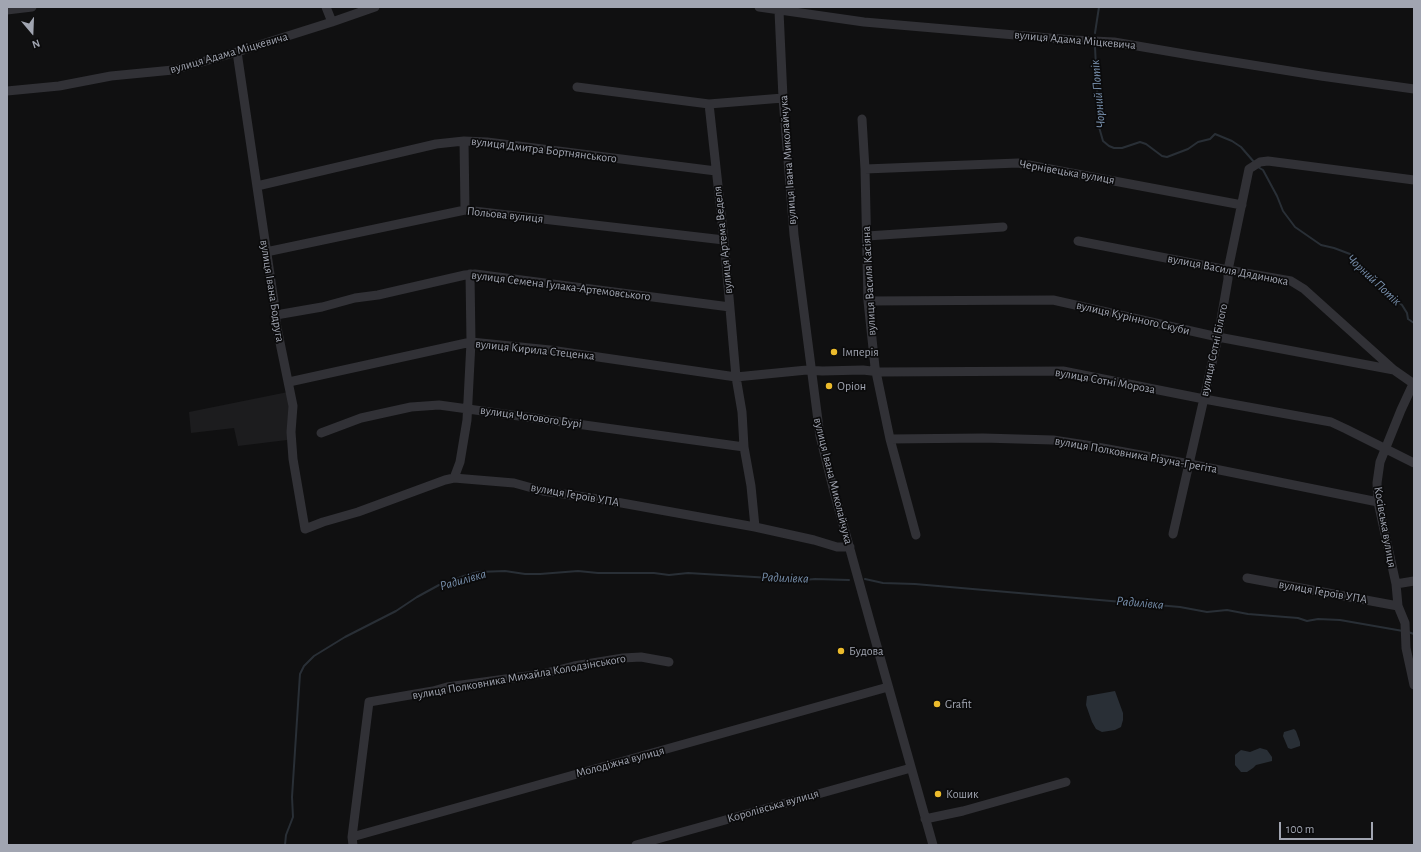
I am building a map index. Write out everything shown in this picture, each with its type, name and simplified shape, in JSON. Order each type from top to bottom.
[{"type":"street","points":[[7,10],[32,7]]},
{"type":"street","points":[[326,7],[332,22]]},
{"type":"street","name":"вулиця Адама Міцкевича","points":[[7,91],[59,86],[111,76],[169,71],[237,52],[375,7]]},
{"type":"street","name":"вулиця Адама Міцкевича","points":[[759,7],[864,22],[1122,43],[1321,76],[1414,88]]},
{"type":"street","name":"вулиця Івана Миколайчука","points":[[779,11],[783,98],[794,235],[810,370],[820,436],[833,488],[933,845]]},
{"type":"street","name":"вулиця Івана Бодруга","points":[[237,52],[276,323],[289,382],[293,410],[291,432],[293,459],[305,529]]},
{"type":"street","points":[[577,87],[709,104],[783,98]]},
{"type":"street","name":"вулиця Артема Веделя","points":[[709,104],[724,240],[736,377],[742,412],[744,447],[751,486],[755,527]]},
{"type":"street","name":"вулиця Василя Касіяна","points":[[862,119],[866,169],[868,301],[876,371],[890,439],[916,535]]},
{"type":"street","points":[[464,141],[465,210]]},
{"type":"street","name":"вулиця Дмитра Бортнянського","points":[[257,186],[436,144],[464,141],[487,142],[716,171]]},
{"type":"street","name":"вулиця Сотні Білого","points":[[1173,534],[1218,337],[1228,279],[1228,270],[1248,170],[1264,161],[1270,161],[1414,180]]},
{"type":"street","name":"Чернівецька вулиця","points":[[866,169],[1018,163],[1242,205]]},
{"type":"street","name":"Польова вулиця","points":[[266,252],[465,210],[724,240]]},
{"type":"street","points":[[867,236],[1003,227]]},
{"type":"street","name":"вулиця Василя Дядинюка","points":[[1078,241],[1228,270],[1284,279],[1300,286],[1394,370],[1414,383]]},
{"type":"street","points":[[454,478],[459,466],[468,420],[467,408],[471,371],[470,274]]},
{"type":"street","name":"вулиця Семена Гулака-Артемовського","points":[[276,315],[322,307],[355,298],[378,295],[470,274],[730,307]]},
{"type":"street","name":"вулиця Курінного Скуби","points":[[868,301],[1053,300],[1218,337],[1394,370]]},
{"type":"street","name":"вулиця Кирила Стеценка","points":[[289,382],[471,342],[550,350],[736,377]]},
{"type":"street","name":"вулиця Сотні Мороза","points":[[736,377],[810,370],[1063,371],[1331,422],[1414,464]]},
{"type":"street","name":"Косівська вулиця","points":[[1414,383],[1401,410],[1386,449],[1379,468],[1377,483],[1378,502],[1396,584],[1398,606],[1403,617],[1407,652],[1414,685]]},
{"type":"street","name":"вулиця Чотового Бурі","points":[[321,433],[361,418],[412,407],[439,405],[744,447]]},
{"type":"street","name":"вулиця Полковника Різуна-Грегіта","points":[[890,439],[983,438],[1053,440],[1190,464],[1378,502]]},
{"type":"street","name":"вулиця Героїв УПА","points":[[305,529],[454,478],[514,484],[543,491],[612,501],[755,527],[837,547],[850,547]]},
{"type":"street","name":"вулиця Героїв УПА","points":[[1247,578],[1398,606]]},
{"type":"street","points":[[1396,584],[1414,582]]},
{"type":"street","points":[[1403,617],[1414,621]]},
{"type":"street","name":"вулиця Полковника Михайла Колодзінського","points":[[353,841],[369,702],[433,691],[447,687],[542,674],[574,666],[623,658],[641,657],[670,662]]},
{"type":"street","name":"Молодіжна вулиця","points":[[353,841],[888,687]]},
{"type":"street","name":"Королівська вулиця","points":[[636,845],[911,768]]},
{"type":"street","points":[[926,820],[1066,782]]},
{"type":"shaded area","points":[[288,392],[290,410],[287,440],[238,446],[234,428],[191,433],[189,412]]},
{"type":"shaded area","points":[[1115,691],[1123,713],[1121,727],[1115,730],[1102,732],[1096,729],[1092,722],[1086,705],[1087,696]]},
{"type":"shaded area","points":[[1294,729],[1300,742],[1300,746],[1291,749],[1288,748],[1283,736],[1284,732]]},
{"type":"shaded area","points":[[1260,748],[1267,750],[1272,757],[1272,761],[1256,765],[1247,772],[1241,772],[1235,765],[1235,755],[1241,750],[1250,752]]},
{"type":"waterway","name":"Чорний Потік","points":[[1095,33],[1099,7]]},
{"type":"waterway","name":"Чорний Потік","points":[[1095,47],[1099,127],[1103,141],[1109,146],[1114,148],[1122,148],[1140,142],[1146,144],[1162,156],[1167,157],[1188,149],[1198,142],[1210,139],[1215,134],[1232,141],[1241,147],[1254,162]]},
{"type":"waterway","name":"Чорний Потік","points":[[1258,167],[1263,170],[1283,211],[1295,227],[1321,245],[1350,254],[1373,282],[1402,305],[1407,313],[1408,319],[1414,323]]},
{"type":"waterway","name":"Радилівка","points":[[285,845],[286,835],[293,817],[292,797],[300,674],[304,666],[314,656],[345,637],[396,611],[439,585],[478,572],[505,571],[525,574],[578,571],[598,573],[654,573],[669,575],[688,573],[804,580],[849,580]]},
{"type":"waterway","name":"Радилівка","points":[[865,579],[883,583],[915,584],[1180,607],[1207,612],[1227,610],[1248,614],[1298,618],[1307,621],[1318,619],[1340,620],[1403,631]]},
{"type":"waterway","name":"Радилівка","points":[[1408,632],[1414,634]]},
{"type":"place","name":"Імперія","points":[[834,352]]},
{"type":"place","name":"Оріон","points":[[829,386]]},
{"type":"place","name":"Будова","points":[[841,651]]},
{"type":"place","name":"Grafit","points":[[937,704]]},
{"type":"place","name":"Кошик","points":[[938,794]]}]
